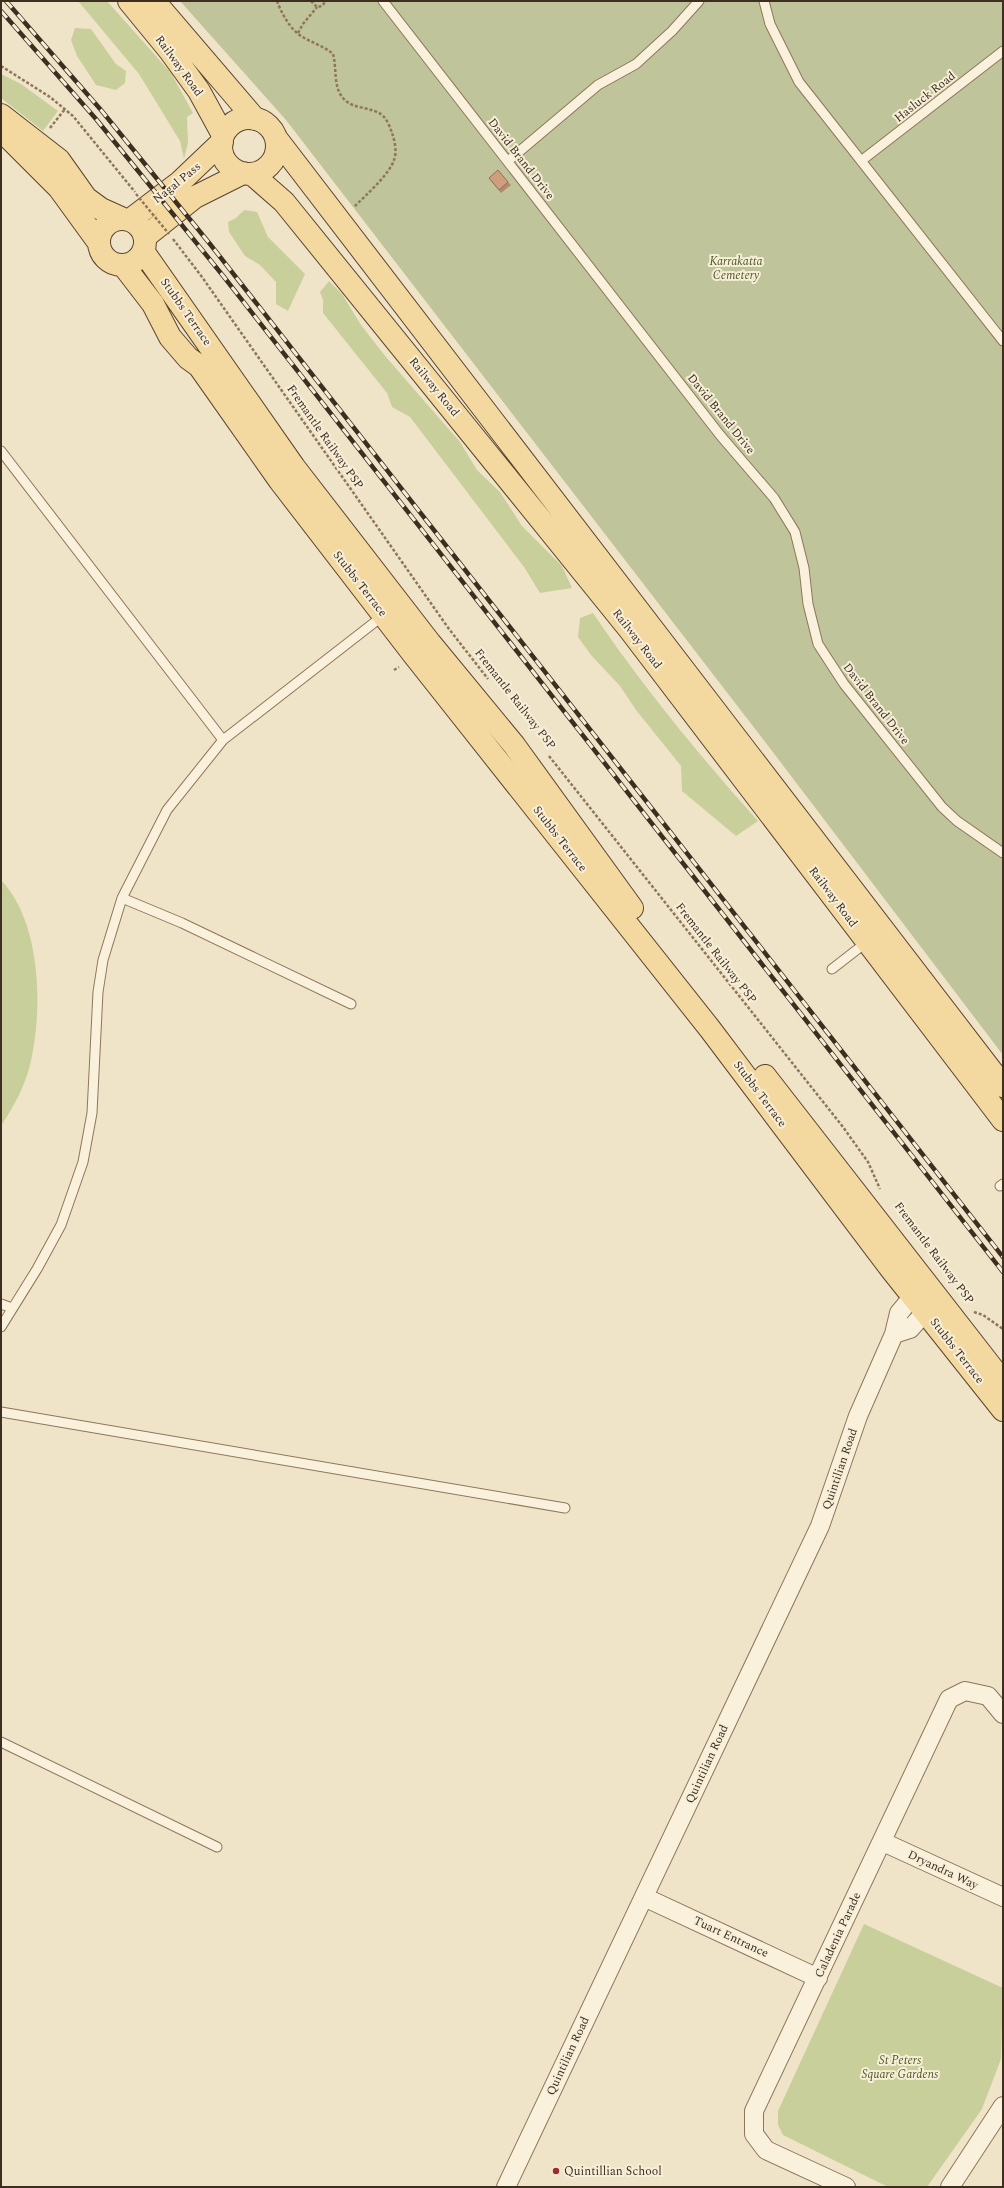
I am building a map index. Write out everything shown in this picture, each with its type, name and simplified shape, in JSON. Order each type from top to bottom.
[{"type":"main road","name":"Railway Road","points":[[129,1],[170,51],[199,91],[223,139]]},
{"type":"main road","name":"Railway Road","points":[[154,1],[255,119]]},
{"type":"main road","points":[[1,115],[59,160],[86,198],[101,209],[137,224],[144,244],[135,261],[123,265],[116,264],[104,256],[99,243],[59,188],[1,131]]},
{"type":"main road","points":[[255,119],[268,126],[276,138],[277,146],[272,162],[260,172],[247,174],[229,165],[222,151],[223,139],[229,127],[236,121],[255,119]]},
{"type":"main road","name":"Railway Road","points":[[276,138],[875,936],[1003,1120]]},
{"type":"main road","name":"Nagal Pass","points":[[126,219],[185,178],[223,139]]},
{"type":"main road","name":"Railway Road","points":[[247,174],[284,202],[875,936],[1003,1086]]},
{"type":"main road","name":"Nagal Pass","points":[[144,244],[195,197],[247,174]]},
{"type":"main road","points":[[99,243],[103,229],[114,220],[126,219]]},
{"type":"main road","name":"Stubbs Terrace","points":[[144,244],[294,467],[430,643],[514,745],[641,920],[927,1297],[1003,1410]]},
{"type":"main road","name":"Stubbs Terrace","points":[[123,265],[153,304],[170,337],[188,358],[199,366],[280,481],[710,1029],[891,1269],[927,1297],[1003,1382]]},
{"type":"street","name":"Quintilian Road","points":[[506,2187],[820,1526],[858,1416],[894,1334],[910,1329],[927,1297]]},
{"type":"street","name":"Caladenia Parade","points":[[846,2187],[766,2150],[754,2134],[754,2111],[883,1842],[949,1699],[965,1691],[988,1696],[1003,1714]]},
{"type":"street","name":"Dryandra Way","points":[[883,1842],[1003,1897]]},
{"type":"street","name":"Tuart Entrance","points":[[644,1897],[818,1978]]},
{"type":"street","points":[[950,2187],[1003,2106]]},
{"type":"lane","name":"David Brand Drive","points":[[382,1],[720,435],[774,498],[795,532],[804,568],[808,604],[818,644],[844,684],[942,807],[957,821],[1003,853]]},
{"type":"lane","points":[[508,161],[598,84],[636,64],[672,31],[699,1]]},
{"type":"lane","points":[[764,1],[770,24],[799,82],[1003,342]]},
{"type":"lane","name":"Hasluck Road","points":[[861,161],[1003,51]]},
{"type":"lane","points":[[1,451],[223,740]]},
{"type":"lane","points":[[1,1327],[37,1269],[61,1225],[83,1162],[92,1113],[100,976],[111,929],[122,898],[167,810],[223,740],[384,615]]},
{"type":"lane","points":[[122,898],[182,923],[351,1004]]},
{"type":"lane","points":[[832,969],[875,936]]},
{"type":"lane","points":[[1,1304],[12,1308]]},
{"type":"lane","points":[[1,1412],[565,1508]]},
{"type":"lane","points":[[1,1742],[217,1847]]},
{"type":"path","points":[[277,1],[288,22],[298,33],[327,49],[333,54],[338,89],[343,98],[350,105],[372,109],[383,116],[395,141],[394,160],[373,190],[339,221]]},
{"type":"path","points":[[311,1],[318,7]]},
{"type":"path","points":[[298,33],[303,24],[318,7],[322,6],[326,1]]},
{"type":"path","name":"Fremantle Railway PSP","points":[[1,66],[19,76],[65,109],[169,234],[202,276],[449,629],[493,685]]},
{"type":"path","points":[[46,133],[65,109]]},
{"type":"path","name":"Fremantle Railway PSP","points":[[547,754],[843,1127],[868,1162],[883,1196]]},
{"type":"path","points":[[969,1313],[975,1312],[984,1315],[1003,1329]]},
{"type":"green space","points":[[78,1],[107,1],[171,73],[193,113],[187,117],[188,143],[184,159],[180,141],[139,74]]},
{"type":"green space","name":"Karrakatta Cemetery","points":[[180,1],[1003,1],[1003,1055],[766,743],[286,120]]},
{"type":"green space","points":[[75,28],[91,29],[116,64],[126,71],[125,83],[116,90],[96,85],[77,56],[71,40]]},
{"type":"green space","points":[[1,74],[21,84],[58,111],[43,131],[1,98]]},
{"type":"green space","points":[[244,210],[257,212],[268,237],[305,274],[288,311],[276,304],[276,282],[260,265],[245,256],[229,232],[228,222],[236,218]]},
{"type":"green space","points":[[329,281],[342,294],[361,325],[386,357],[460,442],[477,470],[500,492],[522,526],[562,566],[572,588],[540,593],[524,567],[410,417],[392,407],[387,393],[323,313],[323,300],[320,292]]},
{"type":"green space","points":[[593,613],[672,720],[758,821],[736,836],[682,791],[681,766],[636,710],[620,686],[591,655],[578,637],[580,618]]},
{"type":"green space","points":[[1,880],[15,898],[25,919],[32,943],[36,968],[37,1019],[30,1065],[25,1081],[10,1112],[1,1126]]},
{"type":"green space","name":"St Peters Square Gardens","points":[[864,1924],[1003,1988],[1001,2059],[982,2109],[927,2187],[888,2187],[783,2135],[778,2125],[778,2111]]},
{"type":"building","points":[[498,170],[508,182],[499,190],[489,178]]},
{"type":"railway","points":[[6,1],[101,110],[210,244],[1003,1257]]},
{"type":"railway","points":[[1,11],[96,119],[224,277],[1003,1272]]},
{"type":"place","name":"Quintillian School","points":[[556,2171]]}]
